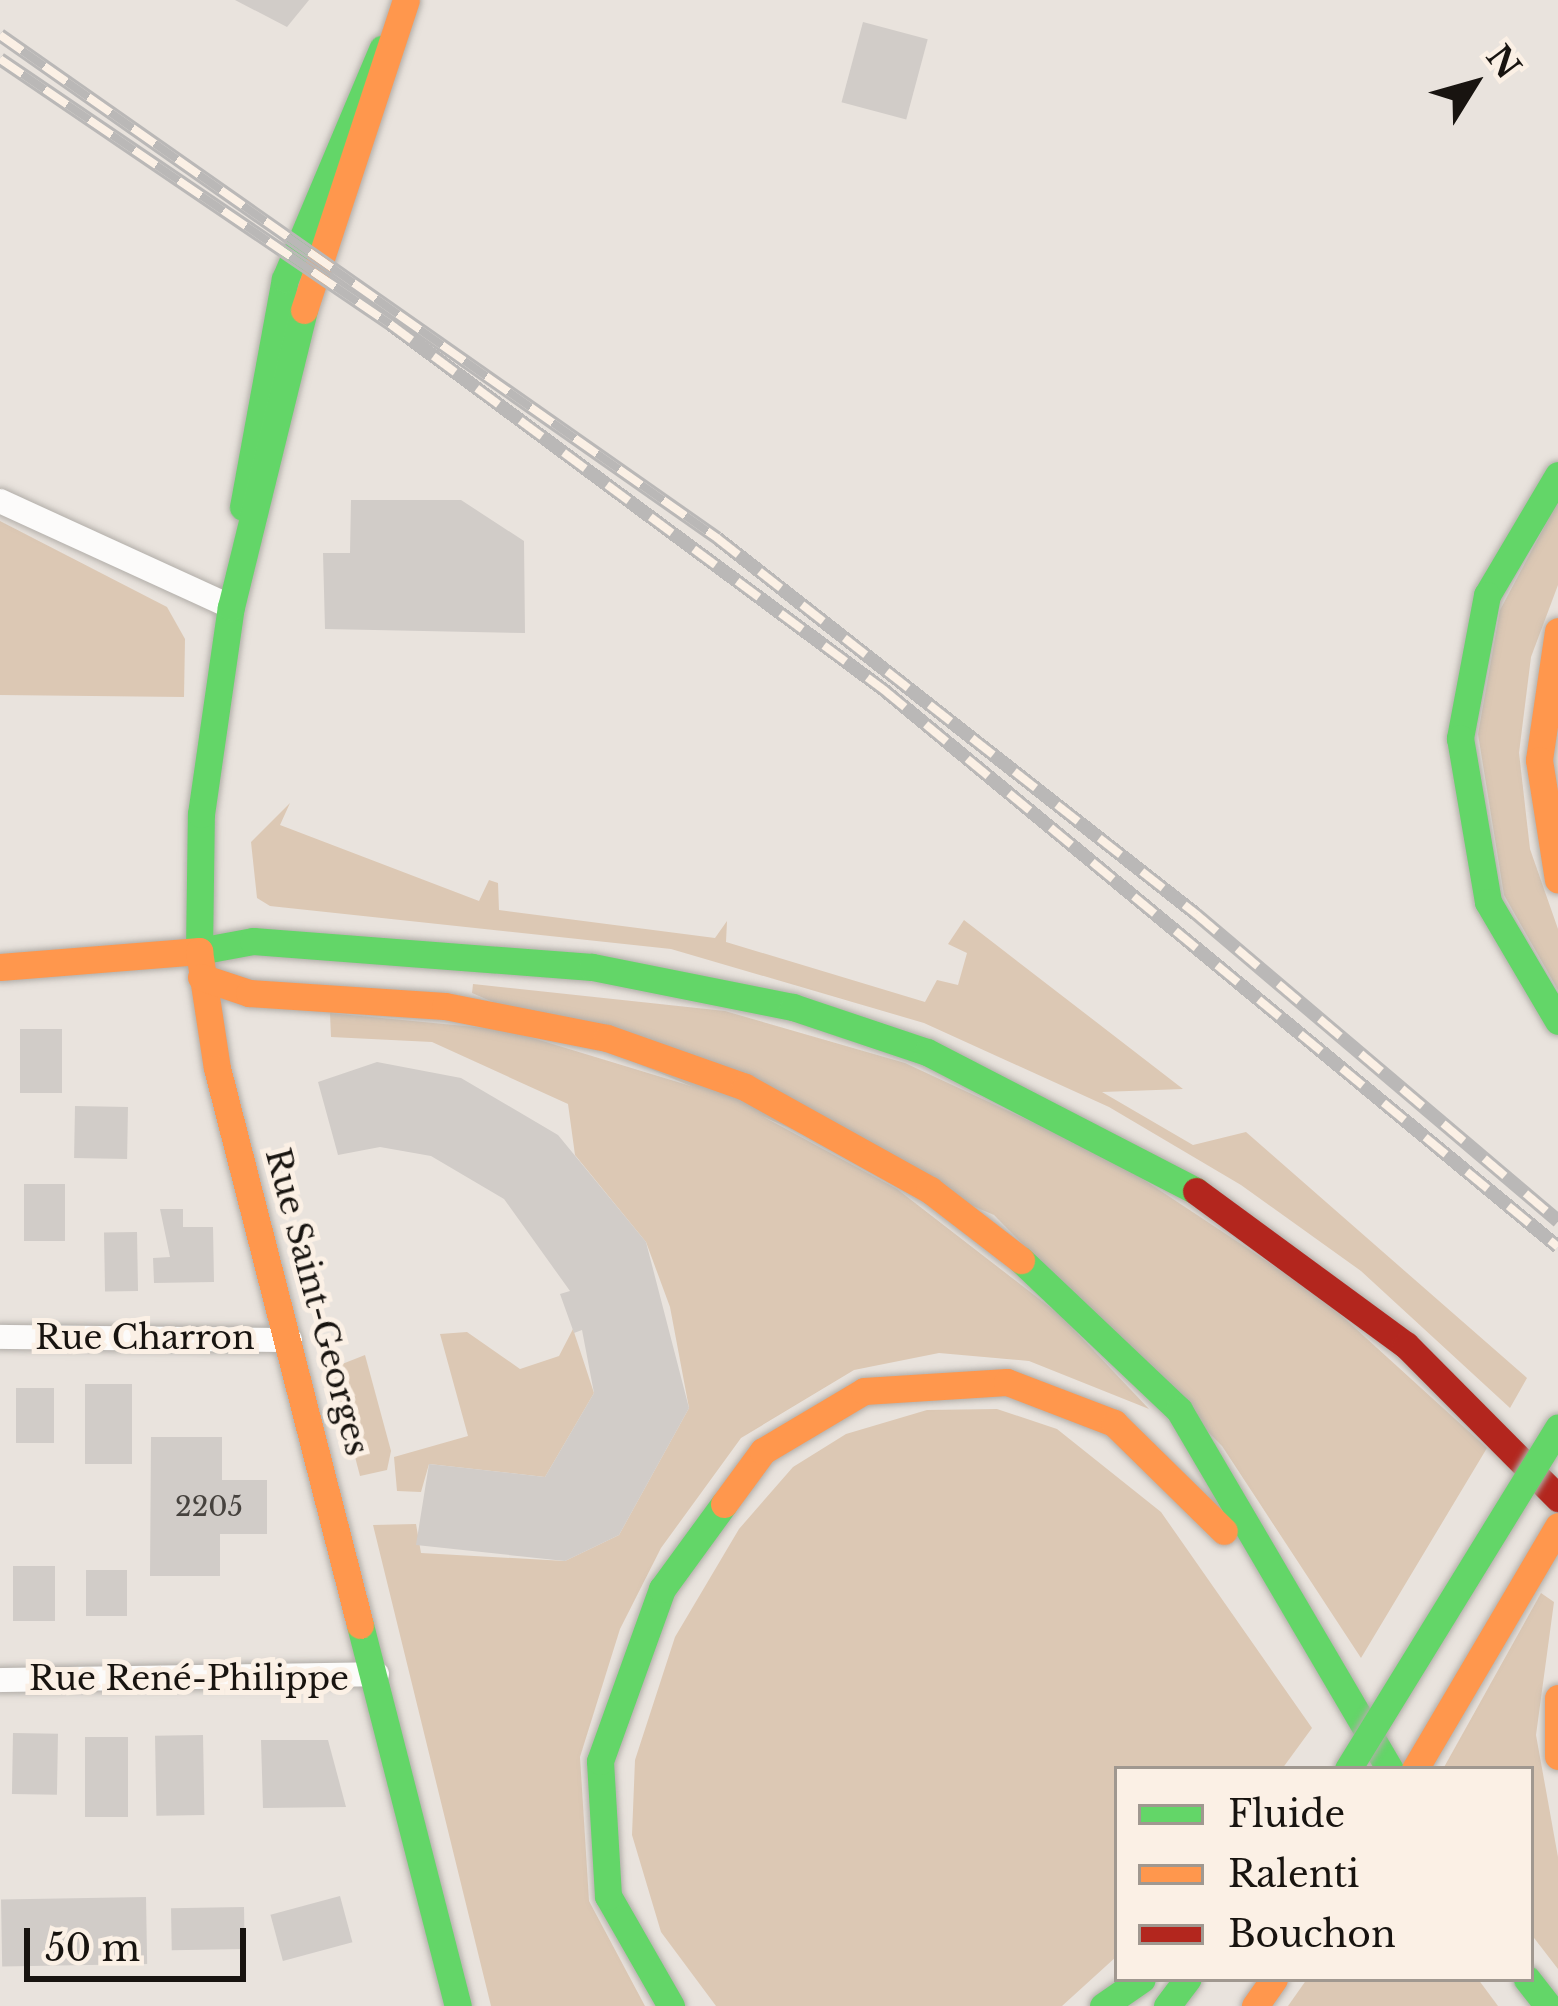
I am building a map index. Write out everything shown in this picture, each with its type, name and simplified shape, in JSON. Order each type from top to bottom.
[{"type":"main road","name":"Rue Saint-Georges","points":[[406,0],[396,27],[358,88],[285,279],[201,814],[200,964],[458,2006]]},
{"type":"main road","points":[[1558,475],[1487,595],[1460,738],[1488,902],[1558,1021]]},
{"type":"main road","points":[[1558,631],[1539,760],[1558,880]]},
{"type":"main road","points":[[0,967],[154,961],[200,964],[254,940],[592,967],[793,1007],[965,1068],[1152,1160],[1299,1259],[1462,1396],[1558,1498]]},
{"type":"main road","points":[[200,964],[249,994],[564,1026],[745,1087],[874,1154],[1054,1283],[1156,1383],[1388,1766]]},
{"type":"main road","points":[[671,2006],[608,1896],[597,1816],[605,1738],[646,1618],[690,1541],[763,1451],[822,1409],[889,1384],[961,1377],[1092,1411],[1172,1470],[1314,1648]]},
{"type":"main road","points":[[1350,1766],[1558,1427]]},
{"type":"main road","points":[[1416,1766],[1558,1526]]},
{"type":"main road","points":[[1558,1698],[1558,1756]]},
{"type":"main road","points":[[1103,2006],[1138,1982]]},
{"type":"main road","points":[[1529,1982],[1548,2006]]},
{"type":"street","points":[[0,501],[231,607]]},
{"type":"street","name":"Rue Charron","points":[[0,1337],[290,1340]]},
{"type":"street","name":"Rue René-Philippe","points":[[0,1680],[377,1674]]},
{"type":"shaded area","points":[[1558,501],[1558,585],[1531,657],[1519,753],[1530,849],[1558,929],[1558,990],[1504,895],[1478,734],[1500,610]]},
{"type":"shaded area","points":[[0,521],[167,607],[185,639],[184,697],[0,695]]},
{"type":"shaded area","points":[[290,803],[280,825],[479,901],[489,880],[498,883],[499,910],[715,938],[727,921],[726,942],[925,1002],[937,980],[958,985],[967,953],[948,944],[964,920],[1183,1089],[1102,1092],[1193,1145],[1246,1132],[1527,1378],[1510,1408],[1361,1271],[1241,1185],[1109,1107],[924,1023],[671,949],[270,906],[257,898],[251,842]]},
{"type":"shaded area","points":[[473,984],[725,1011],[905,1063],[1114,1160],[1321,1297],[1487,1448],[1361,1658],[1222,1446],[994,1215],[472,993]]},
{"type":"shaded area","points":[[330,1013],[506,1030],[727,1097],[897,1189],[1060,1315],[1149,1409],[1029,1361],[939,1353],[854,1370],[741,1438],[661,1548],[620,1629],[580,1757],[589,1901],[645,2006],[491,2006],[373,1525],[416,1524],[421,1553],[565,1561],[619,1535],[689,1408],[670,1307],[646,1242],[575,1155],[568,1104],[432,1042],[331,1037]]},
{"type":"shaded area","points":[[573,1329],[594,1393],[545,1477],[429,1464],[421,1492],[397,1491],[394,1457],[468,1436],[440,1334],[467,1332],[520,1369],[559,1356]]},
{"type":"shaded area","points":[[365,1355],[391,1451],[387,1470],[360,1476],[332,1368]]},
{"type":"shaded area","points":[[997,1409],[1057,1429],[1161,1512],[1312,1728],[1284,1766],[1114,1766],[1114,1959],[1062,2006],[716,2006],[661,1932],[632,1835],[635,1760],[675,1637],[739,1529],[793,1467],[846,1434],[927,1410]]},
{"type":"shaded area","points":[[1541,1593],[1554,1602],[1536,1735],[1558,1857],[1558,1969],[1534,1938],[1534,1766],[1445,1766]]},
{"type":"shaded area","points":[[1305,1982],[1480,1982],[1498,2006],[1288,2006]]},
{"type":"building","points":[[235,0],[309,0],[287,27]]},
{"type":"building","points":[[863,22],[928,39],[906,120],[842,102]]},
{"type":"building","points":[[351,500],[461,500],[524,541],[525,633],[325,629],[323,553],[350,553]]},
{"type":"building","points":[[20,1029],[62,1029],[62,1093],[20,1093]]},
{"type":"building","points":[[377,1062],[461,1078],[558,1135],[646,1242],[689,1408],[619,1535],[565,1561],[416,1545],[429,1464],[545,1477],[594,1393],[582,1330],[574,1333],[560,1294],[570,1291],[504,1199],[431,1156],[380,1147],[338,1155],[318,1082]]},
{"type":"building","points":[[75,1106],[128,1107],[127,1159],[74,1158]]},
{"type":"building","points":[[24,1184],[65,1184],[65,1241],[24,1241]]},
{"type":"building","points":[[160,1209],[183,1209],[183,1227],[213,1227],[214,1282],[154,1283],[153,1258],[170,1257]]},
{"type":"building","points":[[137,1232],[138,1291],[105,1292],[104,1233]]},
{"type":"building","points":[[85,1384],[132,1384],[132,1464],[85,1464]]},
{"type":"building","points":[[16,1388],[54,1388],[54,1443],[16,1443]]},
{"type":"building","points":[[151,1437],[222,1437],[222,1480],[267,1480],[267,1534],[220,1534],[220,1576],[150,1576]]},
{"type":"building","points":[[13,1566],[55,1566],[55,1621],[13,1621]]},
{"type":"building","points":[[86,1570],[127,1570],[127,1616],[86,1616]]},
{"type":"building","points":[[13,1733],[58,1734],[57,1795],[12,1794]]},
{"type":"building","points":[[203,1735],[204,1815],[156,1816],[155,1736]]},
{"type":"building","points":[[85,1737],[128,1737],[128,1817],[85,1817]]},
{"type":"building","points":[[261,1740],[328,1740],[346,1807],[263,1808]]},
{"type":"building","points":[[340,1896],[352,1942],[283,1961],[270,1915]]},
{"type":"building","points":[[146,1897],[147,1964],[2,1967],[1,1900]]},
{"type":"building","points":[[244,1907],[245,1949],[172,1950],[171,1908]]},
{"type":"railway","points":[[0,35],[717,538],[1196,914],[1558,1221]]},
{"type":"railway","points":[[0,59],[390,324],[884,690],[1558,1247]]},
{"type":"traffic: fast","points":[[243,507],[285,279],[382,49]]},
{"type":"traffic: fast","points":[[199,951],[201,814],[231,607],[304,310]]},
{"type":"traffic: fast","points":[[1558,475],[1487,595],[1460,738],[1488,902],[1558,1021]]},
{"type":"traffic: fast","points":[[199,951],[253,941],[592,967],[793,1007],[927,1052],[1196,1191]]},
{"type":"traffic: fast","points":[[1021,1260],[1179,1410],[1388,1766]]},
{"type":"traffic: fast","points":[[1350,1766],[1558,1427]]},
{"type":"traffic: fast","points":[[671,2006],[608,1896],[600,1761],[662,1589],[724,1504]]},
{"type":"traffic: fast","points":[[360,1625],[458,2006]]},
{"type":"traffic: fast","points":[[1103,2006],[1138,1982]]},
{"type":"traffic: fast","points":[[1167,2006],[1185,1982]]},
{"type":"traffic: fast","points":[[1529,1982],[1548,2006]]},
{"type":"traffic: slow","points":[[304,310],[406,0]]},
{"type":"traffic: slow","points":[[1558,631],[1539,760],[1558,880]]},
{"type":"traffic: slow","points":[[0,967],[199,951],[217,1068],[360,1625]]},
{"type":"traffic: slow","points":[[201,977],[249,993],[445,1006],[607,1038],[745,1087],[930,1190],[1021,1260]]},
{"type":"traffic: slow","points":[[724,1504],[763,1451],[864,1391],[1007,1382],[1114,1423],[1224,1531]]},
{"type":"traffic: slow","points":[[1417,1766],[1558,1526]]},
{"type":"traffic: slow","points":[[1558,1698],[1558,1756]]},
{"type":"traffic: slow","points":[[1255,2006],[1272,1982]]},
{"type":"traffic: jam","points":[[1196,1191],[1406,1345],[1558,1498]]}]
